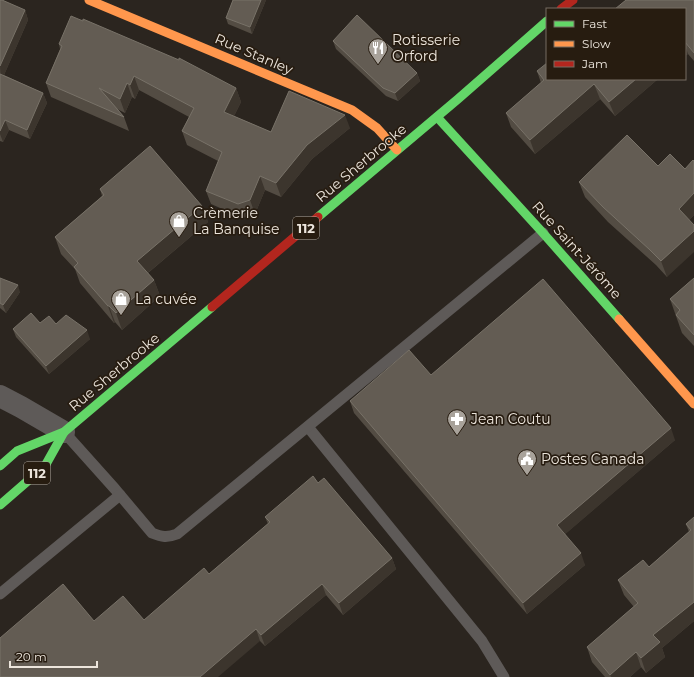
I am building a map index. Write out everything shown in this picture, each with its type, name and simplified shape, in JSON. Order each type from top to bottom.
[{"type":"main road","name":"Rue Stanley","points":[[89,0],[352,110],[378,128],[397,150]]},
{"type":"main road","points":[[562,8],[573,0]]},
{"type":"main road","name":"Rue Sherbrooke","points":[[0,466],[18,451],[64,432],[437,117],[546,22]]},
{"type":"main road","name":"Rue Saint-Jérôme","points":[[437,117],[543,233],[694,404]]},
{"type":"main road","name":"Rue Sherbrooke","points":[[0,505],[45,466],[64,432]]},
{"type":"street","points":[[0,396],[64,432]]},
{"type":"lane","points":[[64,432],[152,533],[169,537],[178,534],[543,233]]},
{"type":"lane","points":[[308,427],[465,620],[482,642],[504,677]]},
{"type":"lane","points":[[0,594],[120,495]]},
{"type":"building","points":[[0,0],[25,10],[0,66]]},
{"type":"building","points":[[233,0],[261,0],[250,27],[226,18]]},
{"type":"building","points":[[626,0],[694,0],[694,53],[686,43],[686,8],[616,8]]},
{"type":"building","name":"Rotisserie Orford","points":[[357,15],[417,73],[395,93],[383,88],[333,41]]},
{"type":"building","points":[[71,16],[83,21],[83,19],[179,60],[179,58],[236,88],[224,112],[271,132],[289,91],[345,115],[307,145],[276,183],[260,176],[250,200],[238,204],[206,191],[222,152],[182,131],[194,108],[134,76],[130,85],[127,83],[120,99],[99,88],[124,117],[46,83],[62,46],[59,44]]},
{"type":"building","points":[[546,64],[546,80],[635,80],[609,102],[594,84],[530,140],[506,113],[544,80],[537,71]]},
{"type":"building","points":[[0,74],[43,93],[27,130],[5,120],[0,131]]},
{"type":"building","points":[[627,135],[658,166],[670,154],[685,169],[693,160],[694,161],[694,193],[679,209],[694,225],[694,231],[661,261],[603,207],[579,182]]},
{"type":"building","points":[[150,146],[202,206],[137,261],[154,280],[116,313],[74,267],[78,263],[55,237],[104,195],[100,189]]},
{"type":"building","points":[[0,278],[18,285],[3,305],[0,303]]},
{"type":"building","points":[[694,278],[694,335],[676,315],[680,310],[670,299]]},
{"type":"building","points":[[543,279],[671,428],[557,525],[581,553],[523,603],[350,401],[409,350],[431,375]]},
{"type":"building","points":[[31,313],[40,323],[49,316],[56,324],[66,315],[87,330],[46,366],[13,329]]},
{"type":"building","points":[[313,476],[318,483],[324,478],[392,558],[339,603],[322,584],[261,635],[256,629],[200,677],[0,677],[0,638],[63,584],[94,621],[123,596],[144,620],[204,568],[209,574],[270,522],[265,517]]},
{"type":"building","points":[[694,517],[694,602],[653,635],[660,642],[641,658],[636,652],[610,675],[587,647],[638,603],[618,580],[643,560],[649,567],[691,530],[686,524]]},
{"type":"traffic: fast","points":[[318,217],[458,99],[546,22]]},
{"type":"traffic: fast","points":[[437,117],[619,319]]},
{"type":"traffic: fast","points":[[0,466],[17,451],[64,432],[212,307]]},
{"type":"traffic: fast","points":[[0,505],[45,466],[64,432]]},
{"type":"traffic: slow","points":[[89,0],[352,110],[377,128],[397,150]]},
{"type":"traffic: slow","points":[[619,319],[694,404]]},
{"type":"traffic: jam","points":[[562,8],[573,0]]},
{"type":"traffic: jam","points":[[212,307],[318,217]]},
{"type":"place","name":"Rotisserie Orford","points":[[378,65]]},
{"type":"place","name":"Crèmerie La Banquise","points":[[179,238]]},
{"type":"place","name":"La cuvée","points":[[121,316]]},
{"type":"place","name":"Jean Coutu","points":[[457,436]]},
{"type":"place","name":"Postes Canada","points":[[527,476]]}]
